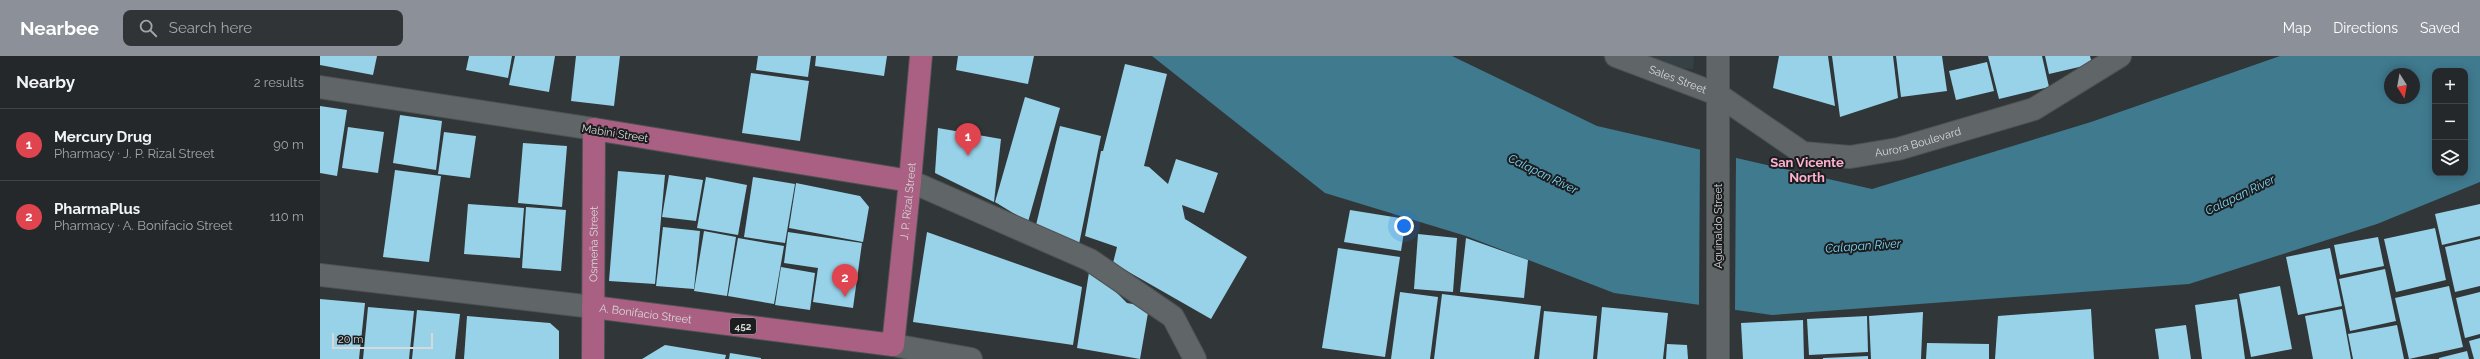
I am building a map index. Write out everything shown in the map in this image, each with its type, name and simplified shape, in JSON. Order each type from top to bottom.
[{"type":"highway","name":"J. P. Rizal Street","points":[[893,345],[921,56]]},
{"type":"highway","name":"Mabini Street","points":[[594,129],[910,181]]},
{"type":"highway","name":"Osmeña Street","points":[[593,359],[594,129]]},
{"type":"highway","name":"A. Bonifacio Street","points":[[593,307],[893,345]]},
{"type":"street","name":"Sales Street","points":[[1616,56],[1717,94]]},
{"type":"street","name":"Aguinaldo Street","points":[[1718,56],[1718,359]]},
{"type":"street","name":"Aurora Boulevard","points":[[1717,94],[1803,153],[1850,157],[1898,148],[2034,109],[2120,56]]},
{"type":"street","name":"Mabini Street","points":[[320,87],[594,129]]},
{"type":"street","points":[[910,181],[1090,260],[1173,317],[1195,359]]},
{"type":"street","name":"A. Bonifacio Street","points":[[320,275],[593,307]]},
{"type":"street","name":"A. Bonifacio Street","points":[[893,345],[971,359]]},
{"type":"shaded area","points":[[1601,56],[1694,56],[1693,69],[1620,65]]},
{"type":"water","name":"Calapan River","points":[[1152,56],[1452,56],[1597,126],[1872,189],[2091,122],[2280,56],[2480,56],[2480,182],[2377,224],[2189,284],[1772,315],[1614,293],[1466,236],[1325,193]]},
{"type":"pier","points":[[1700,148],[1736,156],[1735,312],[1699,307]]},
{"type":"building","points":[[320,56],[377,56],[373,75],[320,65]]},
{"type":"building","points":[[469,56],[512,56],[508,78],[466,70]]},
{"type":"building","points":[[515,56],[555,56],[549,92],[509,85]]},
{"type":"building","points":[[576,56],[620,56],[614,106],[571,101]]},
{"type":"building","points":[[758,56],[811,56],[808,77],[756,70]]},
{"type":"building","points":[[816,56],[887,56],[884,76],[815,66]]},
{"type":"building","points":[[958,56],[1034,56],[1028,84],[956,70]]},
{"type":"building","points":[[1779,56],[1828,56],[1835,106],[1773,88]]},
{"type":"building","points":[[1832,56],[1893,56],[1898,98],[1840,117]]},
{"type":"building","points":[[1896,56],[1942,56],[1947,91],[1901,97]]},
{"type":"building","points":[[1988,56],[2042,56],[2049,87],[1999,99]]},
{"type":"building","points":[[2045,56],[2090,56],[2092,64],[2049,74]]},
{"type":"building","points":[[1987,62],[1994,91],[1956,100],[1949,71]]},
{"type":"building","points":[[1125,64],[1167,74],[1144,166],[1149,167],[1168,184],[1176,159],[1218,173],[1204,213],[1182,205],[1185,219],[1247,257],[1211,319],[1113,263],[1117,247],[1085,236],[1101,151],[1103,151]]},
{"type":"building","points":[[751,73],[809,81],[800,141],[742,133]]},
{"type":"building","points":[[1025,97],[1060,108],[1028,222],[995,202]]},
{"type":"building","points":[[320,106],[347,110],[337,176],[320,173]]},
{"type":"building","points":[[400,115],[442,121],[436,170],[393,163]]},
{"type":"building","points":[[1060,126],[1101,136],[1078,249],[1036,225]]},
{"type":"building","points":[[348,127],[384,132],[378,173],[342,168]]},
{"type":"building","points":[[938,128],[1001,139],[994,202],[935,173]]},
{"type":"building","points":[[444,132],[476,136],[470,178],[438,174]]},
{"type":"building","points":[[523,143],[567,146],[562,207],[518,203]]},
{"type":"building","points":[[395,170],[441,176],[429,262],[383,257]]},
{"type":"building","points":[[618,171],[665,175],[655,284],[609,281]]},
{"type":"building","points":[[669,175],[703,180],[696,221],[662,217]]},
{"type":"building","points":[[706,177],[747,185],[738,235],[697,228]]},
{"type":"building","points":[[753,177],[795,184],[785,243],[744,237]]},
{"type":"building","points":[[796,183],[860,196],[869,207],[863,242],[789,228]]},
{"type":"building","points":[[468,204],[524,208],[520,258],[464,254]]},
{"type":"building","points":[[2480,204],[2480,236],[2442,245],[2435,214]]},
{"type":"building","points":[[526,207],[566,210],[561,271],[522,268]]},
{"type":"building","points":[[1350,210],[1406,219],[1401,251],[1344,242]]},
{"type":"building","points":[[663,227],[700,231],[694,289],[656,286]]},
{"type":"building","points":[[2435,228],[2446,280],[2396,292],[2384,239]]},
{"type":"building","points":[[704,231],[736,237],[727,296],[694,291]]},
{"type":"building","points":[[788,232],[862,243],[853,308],[813,302],[818,268],[784,263]]},
{"type":"building","points":[[927,232],[1082,287],[1073,345],[913,322]]},
{"type":"building","points":[[1418,234],[1457,238],[1453,292],[1414,289]]},
{"type":"building","points":[[2378,237],[2384,266],[2340,275],[2334,245]]},
{"type":"building","points":[[738,238],[784,246],[774,304],[728,296]]},
{"type":"building","points":[[1466,238],[1528,260],[1524,298],[1460,292]]},
{"type":"building","points":[[2480,239],[2480,286],[2455,292],[2445,247]]},
{"type":"building","points":[[1338,248],[1400,257],[1385,357],[1322,348]]},
{"type":"building","points":[[2330,248],[2342,306],[2298,315],[2286,257]]},
{"type":"building","points":[[1090,266],[1127,303],[1149,307],[1140,359],[1077,348]]},
{"type":"building","points":[[781,267],[815,273],[810,310],[775,305]]},
{"type":"building","points":[[2385,269],[2396,321],[2350,331],[2339,279]]},
{"type":"building","points":[[2280,286],[2292,349],[2251,357],[2239,294]]},
{"type":"building","points":[[2449,286],[2463,347],[2409,359],[2395,298]]},
{"type":"building","points":[[1400,292],[1438,297],[1430,359],[1391,359]]},
{"type":"building","points":[[2480,292],[2480,334],[2465,338],[2456,298]]},
{"type":"building","points":[[1442,294],[1541,306],[1534,359],[1434,359]]},
{"type":"building","points":[[320,299],[365,303],[359,359],[320,359]]},
{"type":"building","points":[[2237,299],[2245,359],[2202,359],[2195,305]]},
{"type":"building","points":[[368,307],[414,311],[409,359],[363,359]]},
{"type":"building","points":[[1602,307],[1668,313],[1663,359],[1597,359]]},
{"type":"building","points":[[2091,309],[2094,359],[1995,359],[1998,316]]},
{"type":"building","points":[[2342,309],[2351,359],[2313,359],[2305,316]]},
{"type":"building","points":[[417,310],[460,314],[455,359],[412,359]]},
{"type":"building","points":[[1544,311],[1597,316],[1593,359],[1539,359]]},
{"type":"building","points":[[1923,312],[1921,359],[1871,359],[1869,316]]},
{"type":"building","points":[[467,316],[550,323],[559,331],[559,359],[464,359]]},
{"type":"building","points":[[1867,316],[1868,352],[1809,355],[1807,319]]},
{"type":"building","points":[[1803,320],[1804,359],[1743,359],[1741,323]]},
{"type":"building","points":[[2186,325],[2191,359],[2159,359],[2155,329]]},
{"type":"building","points":[[2397,325],[2404,359],[2353,359],[2348,334]]},
{"type":"building","points":[[2480,338],[2480,359],[2474,359],[2469,341]]},
{"type":"building","points":[[1927,343],[1989,344],[1989,359],[1926,359]]},
{"type":"building","points":[[1667,344],[1687,345],[1688,359],[1666,359]]},
{"type":"building","points":[[665,345],[726,355],[725,359],[642,359]]},
{"type":"building","points":[[2467,351],[2469,359],[2439,359],[2439,358]]},
{"type":"building","points":[[730,353],[761,358],[761,359],[729,359]]},
{"type":"building","points":[[1868,356],[1868,359],[1823,359],[1823,358]]},
{"type":"place","name":"Mercury Drug","points":[[968,156]]},
{"type":"place","name":"PharmaPlus","points":[[845,297]]},
{"type":"district","name":"San Vicente North","points":[[1807,170]]}]
